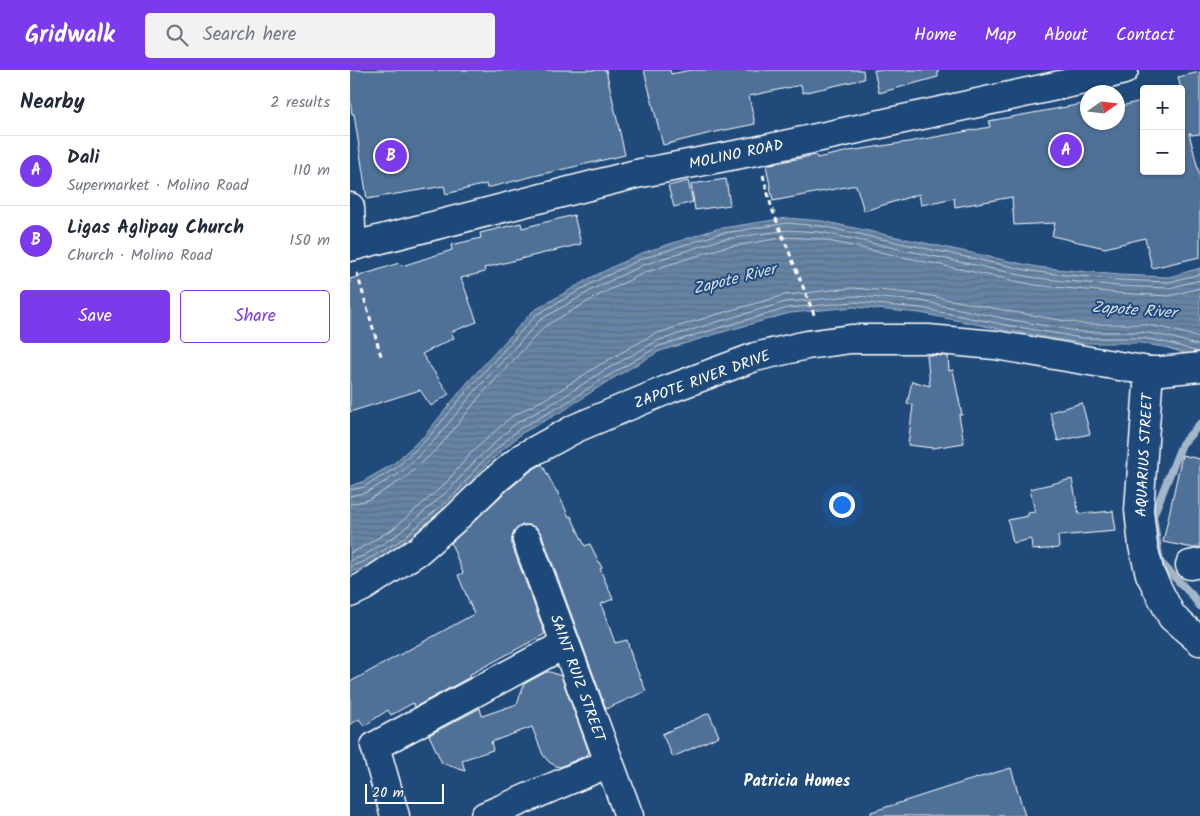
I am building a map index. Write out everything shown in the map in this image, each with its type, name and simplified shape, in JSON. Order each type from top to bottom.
[{"type":"main road","name":"MOLINO ROAD","points":[[351,247],[636,174],[756,151],[1109,72]]},
{"type":"main road","points":[[350,207],[351,247]]},
{"type":"main road","name":"ZAPOTE RIVER DRIVE","points":[[350,593],[363,587],[418,551],[455,520],[493,482],[523,457],[576,428],[755,357],[807,345],[851,339],[928,339],[995,345],[1155,371],[1200,367]]},
{"type":"main road","name":"AQUARIUS STREET","points":[[1155,371],[1139,510],[1143,546],[1150,574],[1172,617],[1200,641]]},
{"type":"main road","name":"SAINT RUIZ STREET","points":[[527,540],[629,816]]},
{"type":"main road","points":[[394,816],[375,746],[565,644]]},
{"type":"main road","points":[[484,816],[609,763]]},
{"type":"path","points":[[756,151],[772,209],[816,320]]},
{"type":"path","points":[[351,247],[382,359]]},
{"type":"water","name":"Zapote River","points":[[787,218],[822,221],[1037,267],[1119,275],[1169,277],[1200,268],[1200,358],[1168,348],[1141,343],[1081,343],[920,313],[854,307],[790,313],[660,351],[605,383],[563,411],[522,433],[484,467],[458,497],[404,544],[367,566],[350,573],[350,486],[362,482],[393,464],[425,435],[467,383],[533,311],[592,277],[639,254],[716,229]]},
{"type":"building","points":[[350,70],[606,70],[625,155],[487,188],[486,184],[446,194],[444,186],[367,199],[354,114],[352,114]]},
{"type":"building","points":[[644,70],[670,70],[671,74],[691,70],[863,70],[864,79],[803,93],[801,85],[749,96],[755,124],[663,145]]},
{"type":"building","points":[[874,70],[938,70],[938,77],[879,93]]},
{"type":"building","points":[[1200,72],[1200,134],[1191,135],[1189,133],[1200,177],[1200,257],[1152,268],[1145,238],[1105,248],[1052,236],[1055,223],[1014,225],[1012,197],[955,207],[954,198],[921,205],[919,194],[864,211],[856,185],[773,201],[766,165],[816,155],[817,158],[990,127],[989,121],[1080,104],[1080,130],[1125,130],[1125,105],[1140,101],[1140,175],[1185,175],[1185,85],[1180,85],[1178,77]]},
{"type":"building","points":[[726,179],[730,205],[695,210],[691,184]]},
{"type":"building","points":[[688,181],[693,202],[674,207],[668,186]]},
{"type":"building","points":[[574,215],[581,244],[484,268],[485,272],[461,278],[477,322],[451,332],[454,338],[422,354],[449,394],[431,406],[420,390],[350,412],[350,279],[399,263],[402,266],[452,250],[451,245],[481,238],[480,233],[521,223],[522,228]]},
{"type":"building","points":[[927,355],[948,356],[949,371],[953,370],[962,415],[959,415],[964,443],[933,448],[908,445],[913,405],[907,404],[912,381],[930,386]]},
{"type":"building","points":[[1082,403],[1090,434],[1058,441],[1050,412]]},
{"type":"building","points":[[1182,455],[1200,459],[1200,548],[1163,542]]},
{"type":"building","points":[[542,464],[569,517],[571,516],[585,546],[590,544],[602,568],[600,569],[613,599],[601,604],[615,643],[627,640],[633,661],[646,691],[606,709],[542,535],[537,528],[522,525],[515,530],[512,545],[545,634],[415,707],[413,703],[391,715],[388,710],[364,726],[359,719],[350,725],[350,682],[474,614],[458,575],[463,573],[451,543],[503,494]]},
{"type":"building","points":[[1072,479],[1079,514],[1113,511],[1116,531],[1058,536],[1059,548],[1032,550],[1031,539],[1013,543],[1008,520],[1028,516],[1028,513],[1035,512],[1030,489]]},
{"type":"building","points":[[546,672],[561,676],[589,752],[587,755],[560,767],[556,766],[543,755],[532,727],[491,742],[493,750],[462,760],[465,771],[442,763],[429,735],[480,708],[482,716],[517,704],[524,684]]},
{"type":"building","points":[[709,713],[719,736],[673,757],[662,734]]},
{"type":"building","points":[[1011,768],[1025,816],[871,816],[871,812]]},
{"type":"waterway","points":[[1200,424],[1182,444],[1153,516],[1160,562],[1200,606]]},
{"type":"place","name":"Dali","points":[[1066,150]]},
{"type":"place","name":"Ligas Aglipay Church","points":[[391,156]]},
{"type":"district","name":"Patricia Homes","points":[[797,780]]}]
